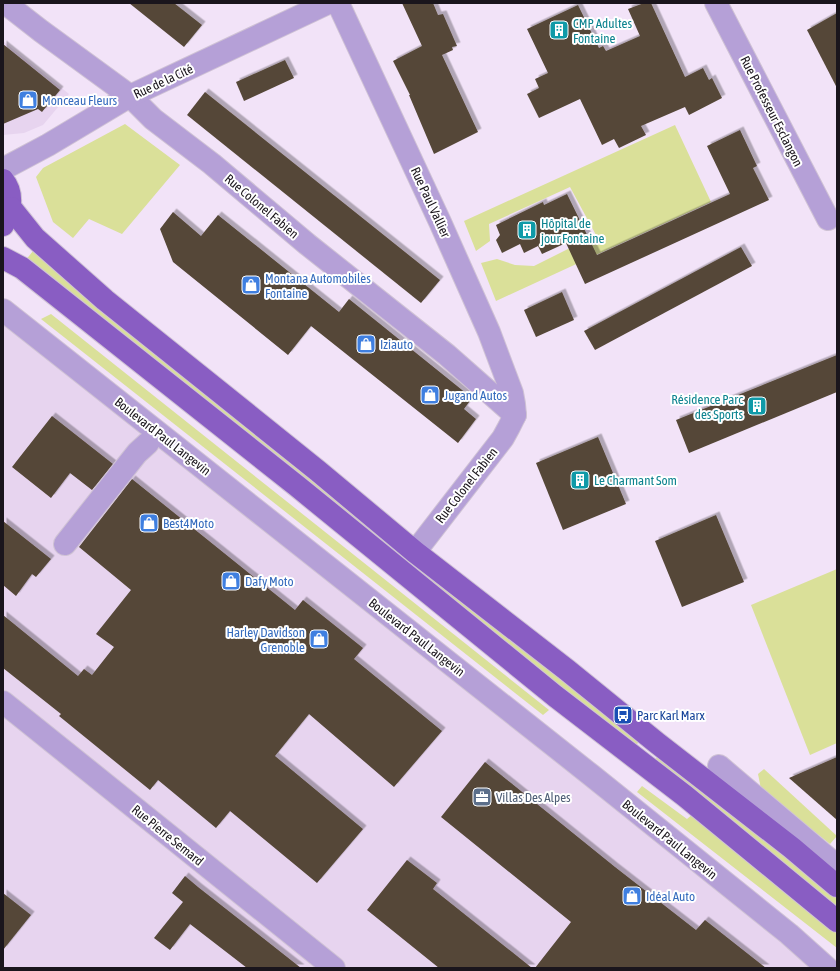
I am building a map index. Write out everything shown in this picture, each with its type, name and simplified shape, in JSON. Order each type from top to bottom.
[{"type":"main road","points":[[3,180],[10,195],[7,217],[35,238],[99,294],[312,466],[415,552],[561,665],[657,743],[792,848],[837,886]]},
{"type":"main road","points":[[3,258],[22,268],[291,481],[555,696],[684,796],[837,921]]},
{"type":"street","name":"Rue Colonel Fabien","points":[[5,3],[130,96],[153,119],[212,164],[307,244],[514,410],[509,427],[495,448],[415,552]]},
{"type":"street","name":"Rue de la Cité","points":[[3,169],[48,145],[130,96],[328,3]]},
{"type":"street","name":"Rue Paul Vallier","points":[[338,3],[440,222],[489,332],[512,393],[514,410]]},
{"type":"street","name":"Rue Professeur Esclangon","points":[[716,3],[828,219]]},
{"type":"street","name":"Boulevard Paul Langevin","points":[[3,310],[591,775],[789,934],[827,968]]},
{"type":"street","points":[[65,544],[137,453],[148,443]]},
{"type":"street","name":"Rue Pierre Semard","points":[[3,702],[334,968]]},
{"type":"street","points":[[719,766],[837,866]]},
{"type":"shaded area","points":[[3,41],[69,94],[43,125],[24,133],[3,135]]},
{"type":"shaded area","points":[[3,313],[816,968],[3,968]]},
{"type":"green space","points":[[125,124],[180,165],[122,234],[89,219],[73,238],[53,222],[36,177],[43,168]]},
{"type":"green space","points":[[675,125],[711,202],[496,301],[481,263],[497,259],[515,265],[534,266],[596,235],[570,187],[489,224],[490,241],[476,251],[464,221]]},
{"type":"green space","points":[[33,251],[641,739],[634,748],[25,261]]},
{"type":"green space","points":[[51,314],[549,710],[543,715],[41,319]]},
{"type":"green space","points":[[837,569],[837,743],[810,755],[751,605]]},
{"type":"green space","points":[[660,754],[837,898],[837,910],[653,762]]},
{"type":"green space","points":[[764,769],[837,836],[830,844],[761,789],[758,774]]},
{"type":"green space","points":[[642,786],[687,819],[694,813],[837,928],[837,948],[637,792]]},
{"type":"building","points":[[129,3],[174,3],[202,25],[184,47]]},
{"type":"building","points":[[402,3],[433,3],[438,15],[443,14],[457,46],[452,47],[453,50],[442,55],[478,132],[434,154],[410,95],[393,61],[422,46]]},
{"type":"building","points":[[644,3],[651,3],[685,77],[703,68],[709,80],[712,78],[722,98],[689,115],[685,107],[641,126],[646,135],[619,148],[614,139],[602,145],[580,99],[539,118],[527,94],[539,88],[535,79],[548,73],[527,29],[578,5],[599,48],[603,46],[606,51],[640,36],[628,9]]},
{"type":"building","points":[[837,13],[837,88],[807,30]]},
{"type":"building","name":"Monceau Fleurs","points":[[3,44],[60,90],[42,112],[38,109],[3,124]]},
{"type":"building","points":[[285,60],[294,78],[244,101],[236,82]]},
{"type":"building","points":[[205,92],[440,280],[421,303],[187,115]]},
{"type":"building","points":[[740,130],[757,166],[753,168],[769,200],[585,284],[566,243],[542,254],[538,246],[524,253],[520,244],[502,253],[496,240],[500,235],[496,225],[543,202],[544,205],[567,194],[597,255],[730,194],[707,146]]},
{"type":"building","points":[[173,212],[201,236],[218,215],[339,312],[349,299],[472,398],[464,409],[476,419],[458,443],[311,326],[288,355],[173,262],[160,229]]},
{"type":"building","points":[[741,247],[752,266],[595,350],[584,331]]},
{"type":"building","points":[[562,292],[574,320],[536,337],[524,310]]},
{"type":"building","name":"Résidence Parc des Sports","points":[[837,355],[837,392],[689,453],[676,420]]},
{"type":"building","points":[[52,416],[113,464],[92,490],[70,473],[51,498],[12,467]]},
{"type":"building","name":"Le Charmant Som","points":[[598,437],[626,504],[563,530],[536,463]]},
{"type":"building","points":[[132,479],[295,610],[303,600],[363,648],[354,659],[442,731],[394,787],[309,714],[275,756],[363,829],[317,883],[230,811],[216,828],[158,780],[150,790],[59,716],[61,714],[3,668],[3,615],[78,676],[84,669],[92,675],[114,647],[96,634],[131,590],[79,547]]},
{"type":"building","points":[[716,515],[744,582],[682,607],[655,541]]},
{"type":"building","points":[[3,521],[51,559],[36,577],[32,574],[16,596],[3,585]]},
{"type":"building","points":[[837,757],[837,820],[789,778]]},
{"type":"building","points":[[485,762],[696,930],[705,920],[766,968],[535,968],[571,922],[441,817]]},
{"type":"building","points":[[407,860],[437,883],[433,889],[532,968],[439,968],[367,910]]},
{"type":"building","points":[[185,876],[301,968],[247,968],[190,924],[170,950],[154,938],[183,902],[172,893]]},
{"type":"building","points":[[3,893],[31,915],[3,950]]},
{"type":"place","name":"CMP Adultes Fontaine","points":[[559,30]]},
{"type":"place","name":"Monceau Fleurs","points":[[28,100]]},
{"type":"place","name":"Hôpital de jour Fontaine","points":[[527,230]]},
{"type":"place","name":"Montana Automobiles Fontaine","points":[[251,285]]},
{"type":"place","name":"Iziauto","points":[[366,344]]},
{"type":"place","name":"Jugand Autos","points":[[430,395]]},
{"type":"place","name":"Résidence Parc des Sports","points":[[757,406]]},
{"type":"place","name":"Le Charmant Som","points":[[580,480]]},
{"type":"place","name":"Best4Moto","points":[[149,523]]},
{"type":"place","name":"Dafy Moto","points":[[231,581]]},
{"type":"place","name":"Harley Davidson Grenoble","points":[[319,639]]},
{"type":"place","name":"Parc Karl Marx","points":[[623,715]]},
{"type":"place","name":"Villas Des Alpes","points":[[482,797]]},
{"type":"place","name":"Idéal Auto","points":[[632,896]]}]
